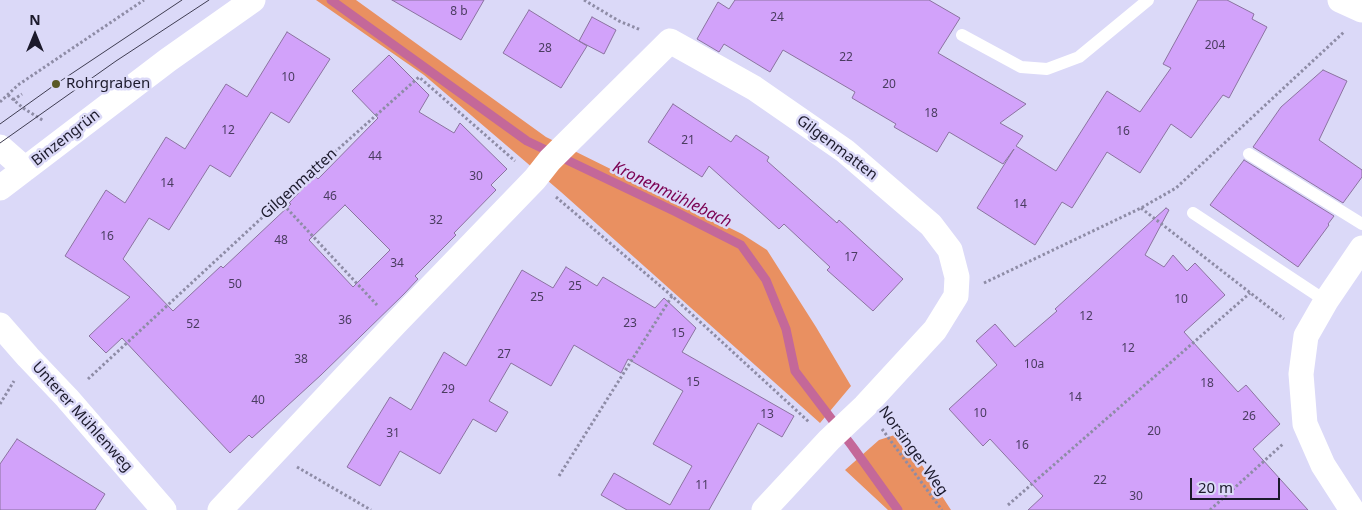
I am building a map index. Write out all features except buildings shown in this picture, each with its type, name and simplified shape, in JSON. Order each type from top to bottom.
[{"type":"street","name":"Binzengrün","points":[[0,188],[168,60],[253,0]]},
{"type":"street","points":[[1340,0],[1355,19]]},
{"type":"street","points":[[220,510],[535,179],[557,153],[670,40]]},
{"type":"street","name":"Gilgenmatten","points":[[670,40],[754,88],[845,151],[931,225],[950,250],[958,277],[956,296]]},
{"type":"street","points":[[0,147],[26,169]]},
{"type":"street","points":[[1352,510],[1323,465],[1305,424],[1301,374],[1306,336],[1326,301],[1362,248]]},
{"type":"street","points":[[764,510],[935,330],[956,296]]},
{"type":"street","name":"Unterer Mühlenweg","points":[[0,325],[67,398],[164,510]]},
{"type":"lane","points":[[962,34],[1021,67],[1047,69],[1079,57],[1148,0]]},
{"type":"lane","points":[[1249,154],[1362,224]]},
{"type":"lane","points":[[1193,213],[1326,301]]},
{"type":"path","points":[[0,102],[18,85],[144,0]]},
{"type":"path","points":[[584,0],[618,22],[670,40]]},
{"type":"path","points":[[956,296],[1140,208],[1176,188],[1355,19]]},
{"type":"path","name":"Gilgenmatten","points":[[67,398],[280,201],[419,77],[672,296],[829,440]]},
{"type":"path","points":[[13,100],[22,94]]},
{"type":"path","points":[[8,95],[45,121],[61,141]]},
{"type":"path","points":[[280,201],[395,324]]},
{"type":"path","points":[[1140,208],[1306,336]]},
{"type":"path","points":[[1008,505],[1250,293]]},
{"type":"path","points":[[559,476],[672,296]]},
{"type":"path","name":"Norsinger Weg","points":[[859,412],[942,510]]},
{"type":"path","points":[[1210,510],[1305,424]]},
{"type":"path","points":[[273,453],[372,510]]},
{"type":"shaded area","points":[[316,0],[356,0],[546,137],[742,234],[767,250],[851,386],[820,423],[561,192],[424,75]]},
{"type":"shaded area","points":[[901,433],[951,510],[888,510],[845,470],[879,440]]},
{"type":"waterway","name":"Kronenmühlebach","points":[[331,0],[527,141],[741,245],[766,280],[786,329],[795,371],[898,510]]},
{"type":"tram line","points":[[0,124],[56,84],[182,0]]},
{"type":"tram line","points":[[0,143],[116,61],[209,0]]},
{"type":"place","name":"Rohrgraben","points":[[56,84]]}]
